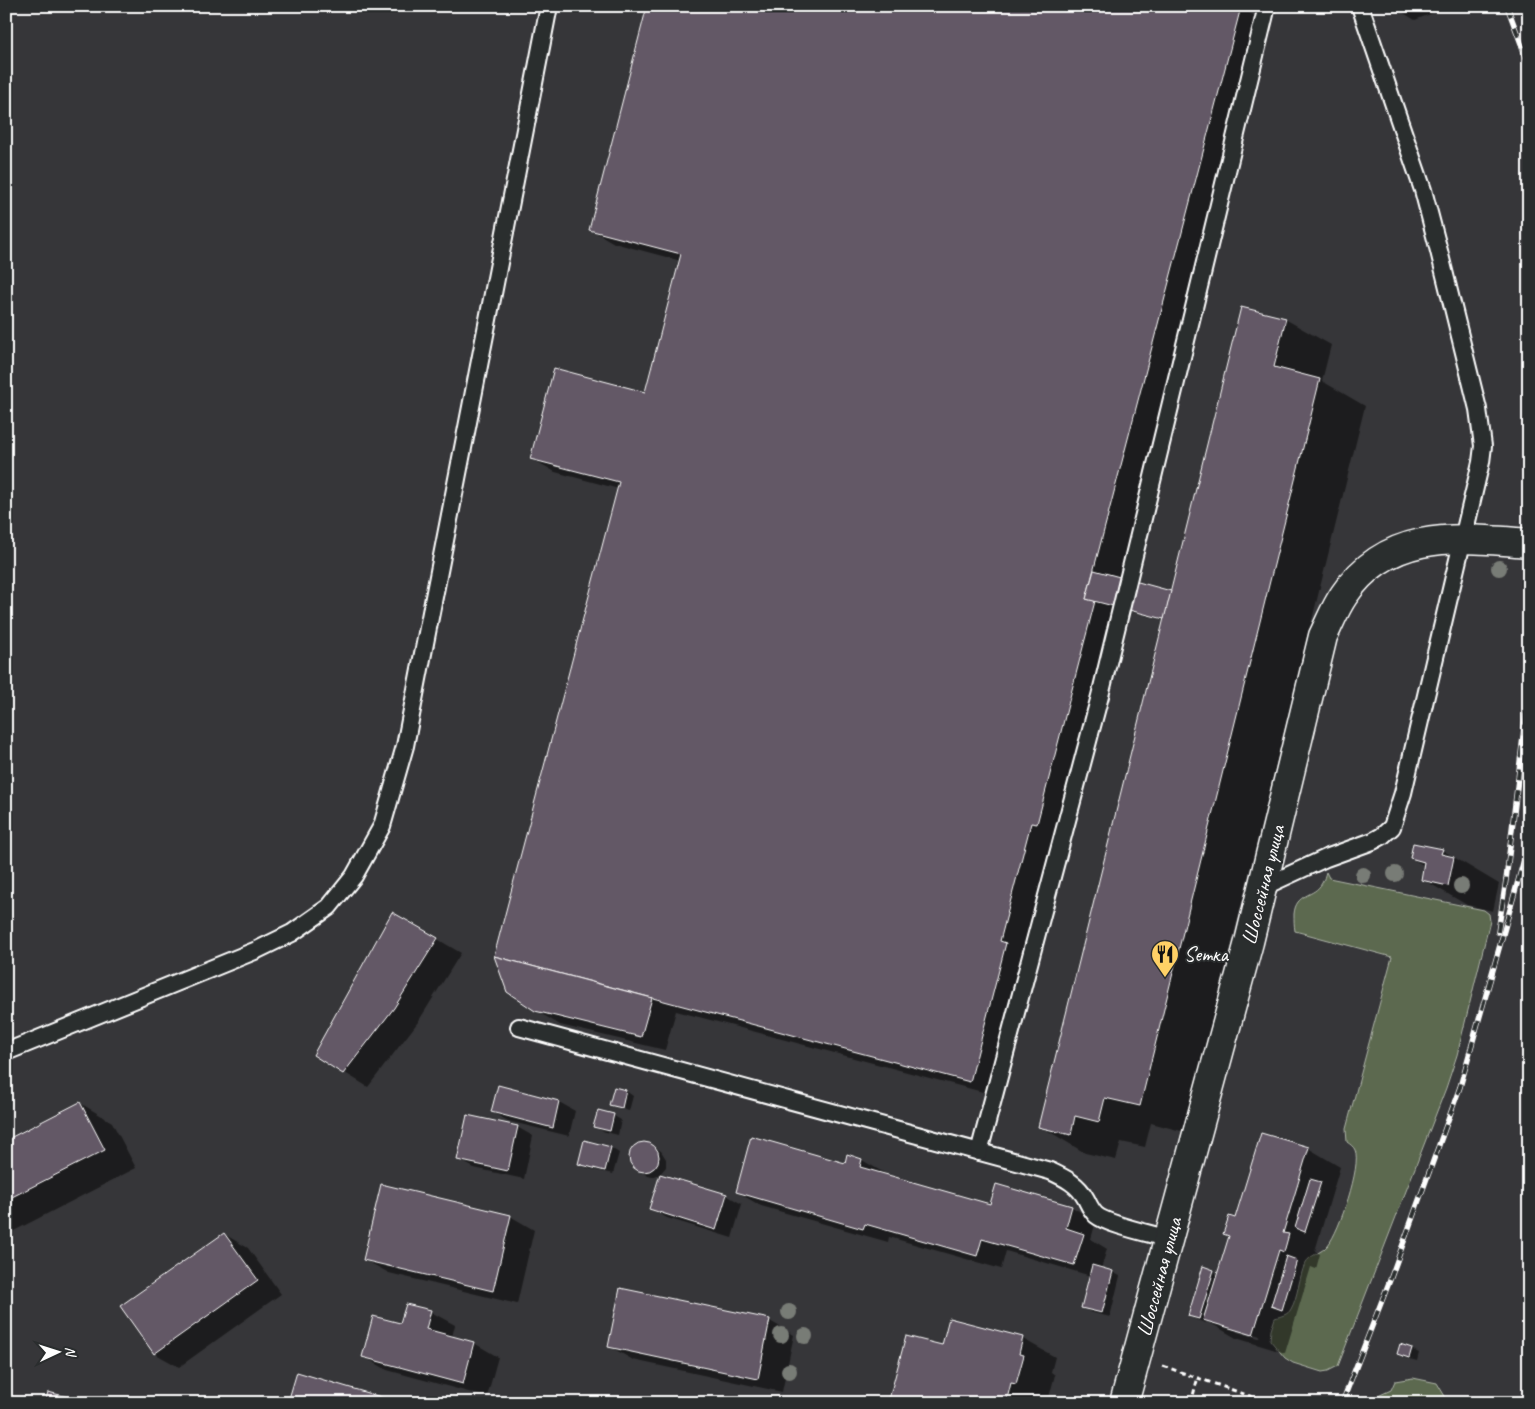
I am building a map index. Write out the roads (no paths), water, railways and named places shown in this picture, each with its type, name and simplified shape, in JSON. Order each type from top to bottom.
[{"type":"street","name":"Шоссейная улица","points":[[1124,1403],[1170,1240],[1263,887],[1323,636],[1334,611],[1357,579],[1385,556],[1398,550],[1430,542],[1463,538],[1529,543]]},
{"type":"lane","points":[[6,1052],[257,950],[292,933],[329,907],[354,876],[382,826],[406,746],[549,6]]},
{"type":"lane","points":[[979,1152],[1100,696],[1267,6]]},
{"type":"lane","points":[[1263,887],[1326,858],[1373,841],[1392,827],[1403,793],[1481,462],[1483,446],[1478,409],[1458,324],[1422,190],[1360,6]]},
{"type":"lane","points":[[520,1027],[1050,1171],[1071,1182],[1080,1190],[1097,1216],[1118,1225],[1170,1240]]},
{"type":"railway","points":[[1507,6],[1529,65]]},
{"type":"railway","points":[[1498,932],[1529,686]]},
{"type":"railway","points":[[1342,1403],[1390,1280],[1460,1087],[1529,842]]},
{"type":"place","name":"Sетка","points":[[1165,978]]}]
